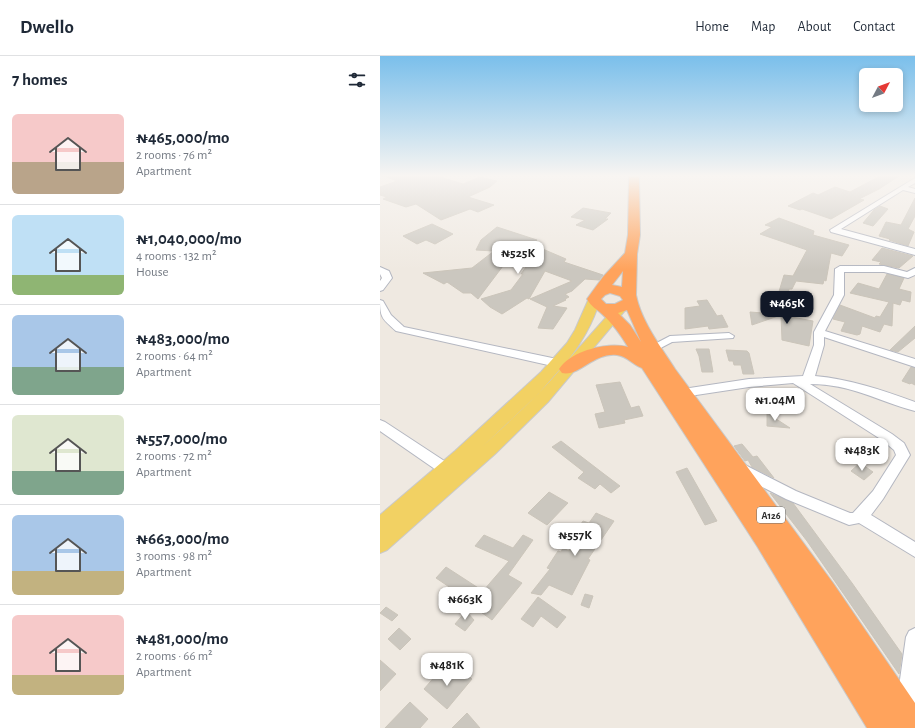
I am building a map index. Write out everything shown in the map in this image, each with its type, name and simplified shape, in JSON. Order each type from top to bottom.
[{"type":"highway","name":"A126","points":[[634,207],[634,235],[631,254],[614,303],[624,328],[765,539],[884,728]]},
{"type":"highway","points":[[614,303],[608,280],[631,254]]},
{"type":"highway","name":"A126","points":[[614,303],[639,322],[653,349],[824,591],[910,721]]},
{"type":"highway","points":[[562,366],[603,350],[617,350],[636,356],[653,373]]},
{"type":"main road","points":[[380,526],[447,470],[533,389],[562,366],[598,333],[614,303]]},
{"type":"main road","points":[[380,544],[504,436],[543,398],[589,317],[614,303]]},
{"type":"street","points":[[871,207],[834,230],[915,252]]},
{"type":"street","points":[[802,380],[819,345],[818,332],[839,295],[840,268],[884,269],[908,275],[915,271]]},
{"type":"street","points":[[380,270],[386,273],[387,278],[380,288]]},
{"type":"street","points":[[380,303],[387,317],[400,328],[562,366]]},
{"type":"street","points":[[818,332],[915,363]]},
{"type":"street","points":[[653,349],[670,339],[729,336]]},
{"type":"street","points":[[683,393],[773,379],[802,380],[859,387],[915,406]]},
{"type":"street","points":[[737,467],[791,495],[849,519],[855,519],[860,516],[870,506],[902,455],[902,450],[887,437],[802,380]]},
{"type":"street","points":[[380,424],[447,470]]},
{"type":"street","points":[[860,516],[915,550]]},
{"type":"street","points":[[910,721],[915,637]]},
{"type":"building","points":[[421,207],[489,207],[478,212],[470,209],[441,220]]},
{"type":"building","points":[[792,207],[851,207],[831,219],[802,209],[800,210]]},
{"type":"building","points":[[878,207],[888,209],[873,226],[863,223]]},
{"type":"building","points":[[910,207],[915,207],[915,216],[908,229],[914,232],[908,246],[879,236],[886,222],[901,225]]},
{"type":"building","points":[[583,208],[611,213],[605,219],[608,219],[593,230],[576,225],[585,220],[571,217]]},
{"type":"building","points":[[779,218],[814,231],[813,235],[849,245],[842,256],[831,253],[826,281],[824,280],[823,284],[796,281],[792,289],[789,289],[787,297],[778,295],[784,275],[793,276],[807,250],[760,234],[772,227],[765,225]]},
{"type":"building","points":[[432,224],[453,234],[435,244],[426,240],[417,244],[403,236]]},
{"type":"building","points":[[497,227],[537,240],[531,244],[566,259],[564,262],[603,275],[599,280],[585,279],[572,291],[565,294],[569,297],[565,299],[566,300],[553,306],[567,308],[553,329],[538,328],[547,307],[530,299],[572,281],[545,271],[529,299],[527,298],[502,314],[490,307],[481,299],[511,290],[523,274],[521,274],[526,267],[506,262],[478,299],[471,293],[463,293],[447,282],[444,284],[423,273],[472,268],[494,251],[476,250],[481,240]]},
{"type":"building","points":[[882,248],[913,256],[899,268],[879,264],[881,262],[872,260]]},
{"type":"building","points":[[887,274],[904,278],[899,289],[911,292],[910,302],[902,300],[900,305],[893,303],[892,326],[884,324],[880,332],[862,326],[860,334],[857,335],[841,331],[845,322],[833,319],[840,305],[875,318],[876,316],[880,317],[889,302],[850,293],[858,283],[879,289]]},
{"type":"building","points":[[707,300],[717,316],[722,315],[728,327],[709,329],[708,326],[685,329],[685,308],[700,306],[697,301]]},
{"type":"building","points":[[765,306],[793,311],[752,325],[750,312],[763,313]]},
{"type":"building","points":[[781,315],[813,321],[809,346],[782,340]]},
{"type":"building","points":[[915,326],[915,338],[898,352],[890,350]]},
{"type":"building","points":[[696,349],[709,349],[713,372],[702,372]]},
{"type":"building","points":[[726,350],[747,351],[749,353],[754,374],[743,374],[741,365],[734,365],[733,361],[729,361]]},
{"type":"building","points":[[911,367],[915,368],[915,385],[902,381]]},
{"type":"building","points":[[620,382],[631,408],[639,406],[643,416],[624,420],[625,423],[599,428],[595,414],[605,412],[596,385]]},
{"type":"building","points":[[767,413],[790,428],[767,426]]},
{"type":"building","points":[[561,441],[620,486],[611,493],[600,484],[595,489],[578,478],[584,472],[552,447]]},
{"type":"building","points":[[742,444],[753,457],[757,456],[774,478],[752,467],[748,460],[745,461],[734,446]]},
{"type":"building","points":[[860,463],[873,472],[864,480],[851,471]]},
{"type":"building","points":[[687,468],[717,521],[705,525],[676,472]]},
{"type":"building","points":[[549,492],[568,503],[547,525],[528,513]]},
{"type":"building","points":[[770,493],[793,503],[852,583],[902,654],[899,674],[807,541]]},
{"type":"building","points":[[596,513],[614,521],[588,559],[590,560],[572,595],[549,585],[541,595],[531,593],[550,569],[547,568],[558,551],[561,552],[563,548],[569,551],[580,535],[575,533],[583,521],[589,523]]},
{"type":"building","points":[[484,535],[513,548],[523,535],[533,540],[508,575],[522,583],[492,620],[471,605],[473,603],[436,578],[446,567],[483,591],[509,561],[475,546]]},
{"type":"building","points":[[585,594],[593,596],[589,608],[581,605]]},
{"type":"building","points":[[538,597],[566,617],[557,628],[541,616],[533,627],[521,619]]},
{"type":"building","points":[[386,607],[398,615],[392,621],[380,613]]},
{"type":"building","points":[[466,611],[474,620],[465,631],[455,624]]},
{"type":"building","points":[[399,628],[411,639],[400,650],[388,639]]},
{"type":"building","points":[[380,660],[396,674],[380,691]]},
{"type":"building","points":[[443,667],[456,679],[463,672],[472,679],[447,709],[424,689]]},
{"type":"building","points":[[410,702],[428,719],[420,728],[385,728]]},
{"type":"building","points":[[467,713],[480,728],[452,728]]}]
